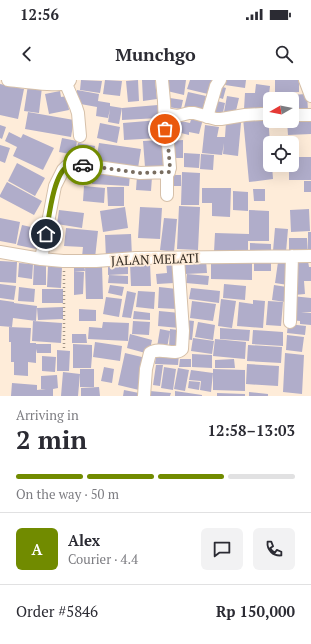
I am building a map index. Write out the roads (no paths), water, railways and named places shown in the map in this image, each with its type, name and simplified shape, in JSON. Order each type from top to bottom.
[{"type":"street","points":[[8,80],[32,83],[66,83],[78,113],[80,136]]},
{"type":"street","points":[[162,80],[165,129],[170,164],[167,176],[167,195]]},
{"type":"street","points":[[207,117],[216,86],[220,80]]},
{"type":"street","points":[[306,80],[311,96]]},
{"type":"street","points":[[165,114],[180,116],[194,113],[216,119],[263,114]]},
{"type":"street","points":[[299,115],[311,115]]},
{"type":"street","points":[[41,259],[55,186],[63,170],[67,166],[76,164],[140,173],[169,172]]},
{"type":"street","name":"JALAN MELATI","points":[[0,252],[63,261],[96,261],[136,258],[311,256]]},
{"type":"street","points":[[290,322],[292,256]]},
{"type":"street","points":[[144,396],[146,369],[150,353],[155,350],[178,352],[182,349],[182,302],[178,258]]}]
